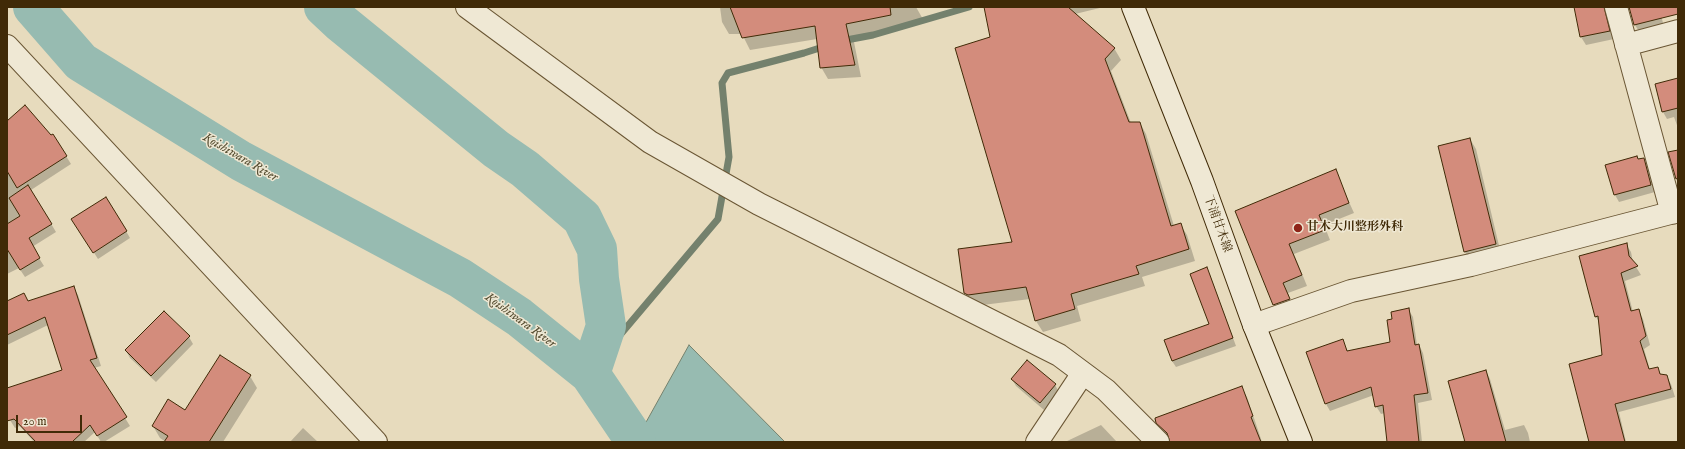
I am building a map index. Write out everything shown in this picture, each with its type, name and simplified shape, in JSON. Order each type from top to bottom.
[{"type":"street","points":[[467,7],[650,142],[759,204],[1059,355],[1106,390],[1158,442]]},
{"type":"street","name":"下浦甘木線","points":[[1133,7],[1202,181],[1254,325],[1301,442]]},
{"type":"street","points":[[1254,325],[1351,291],[1471,265],[1675,212],[1616,7]]},
{"type":"street","points":[[1626,45],[1678,31]]},
{"type":"street","points":[[7,46],[376,442]]},
{"type":"street","points":[[1037,442],[1083,373]]},
{"type":"water","points":[[689,345],[785,442],[635,442]]},
{"type":"building","points":[[730,7],[890,7],[891,15],[846,24],[855,65],[820,68],[815,26],[742,38]]},
{"type":"building","points":[[984,7],[1068,7],[1115,48],[1105,59],[1129,122],[1140,122],[1171,226],[1181,223],[1189,249],[1136,266],[1139,274],[1071,294],[1075,309],[1035,321],[1026,287],[968,295],[964,293],[958,249],[1012,242],[955,48],[990,37]]},
{"type":"building","points":[[1574,7],[1604,7],[1610,31],[1580,37]]},
{"type":"building","points":[[1629,7],[1678,7],[1678,14],[1634,25]]},
{"type":"building","points":[[1678,78],[1678,108],[1662,112],[1655,84]]},
{"type":"building","points":[[25,105],[51,135],[53,134],[67,156],[17,188],[7,171],[7,121]]},
{"type":"building","points":[[1470,138],[1496,244],[1464,252],[1438,146]]},
{"type":"building","points":[[1678,150],[1678,178],[1676,179],[1668,152]]},
{"type":"building","points":[[1637,156],[1638,159],[1644,158],[1651,185],[1614,195],[1605,165]]},
{"type":"building","points":[[1336,169],[1349,203],[1319,215],[1325,230],[1289,244],[1302,275],[1283,283],[1290,299],[1273,305],[1235,211]]},
{"type":"building","points":[[28,185],[52,224],[29,238],[40,258],[20,270],[7,249],[7,224],[20,216],[9,198]]},
{"type":"building","points":[[106,197],[127,231],[93,253],[71,219]]},
{"type":"building","points":[[1627,243],[1629,256],[1638,266],[1621,273],[1631,311],[1639,309],[1646,336],[1640,341],[1649,369],[1658,367],[1660,374],[1667,375],[1671,389],[1615,404],[1625,442],[1589,442],[1569,364],[1602,355],[1598,316],[1595,317],[1579,256]]},
{"type":"building","points":[[1207,267],[1233,338],[1172,361],[1164,340],[1209,324],[1190,274]]},
{"type":"building","points":[[74,286],[97,358],[90,360],[127,417],[97,436],[90,425],[72,442],[36,442],[14,419],[7,421],[7,388],[62,370],[45,317],[7,335],[7,301],[24,293],[28,301]]},
{"type":"building","points":[[1409,308],[1415,345],[1419,344],[1428,393],[1414,395],[1419,442],[1387,442],[1383,405],[1375,407],[1371,387],[1325,404],[1306,352],[1343,339],[1347,351],[1390,342],[1387,320],[1392,319],[1391,312]]},
{"type":"building","points":[[164,311],[190,336],[151,376],[125,350]]},
{"type":"building","points":[[220,355],[251,375],[209,442],[164,442],[168,436],[152,426],[168,399],[185,410]]},
{"type":"building","points":[[1027,360],[1056,384],[1040,403],[1011,379]]},
{"type":"building","points":[[1486,370],[1506,442],[1465,442],[1448,381]]},
{"type":"building","points":[[1242,386],[1253,416],[1251,417],[1261,442],[1170,442],[1167,433],[1156,423],[1155,418]]},
{"type":"waterway","name":"Koishiwara River","points":[[33,7],[81,62],[241,161],[460,278],[519,317],[590,374],[636,442]]},
{"type":"waterway","name":"Koishiwara River","points":[[324,7],[340,22],[496,149],[525,169],[582,218],[597,249],[599,279],[606,326],[590,374]]},
{"type":"waterway","points":[[841,41],[873,35],[969,7]]},
{"type":"waterway","points":[[590,374],[620,335],[718,219],[729,157],[722,83],[728,73],[826,46]]},
{"type":"place","name":"甘木大川整形外科","points":[[1298,228]]}]
